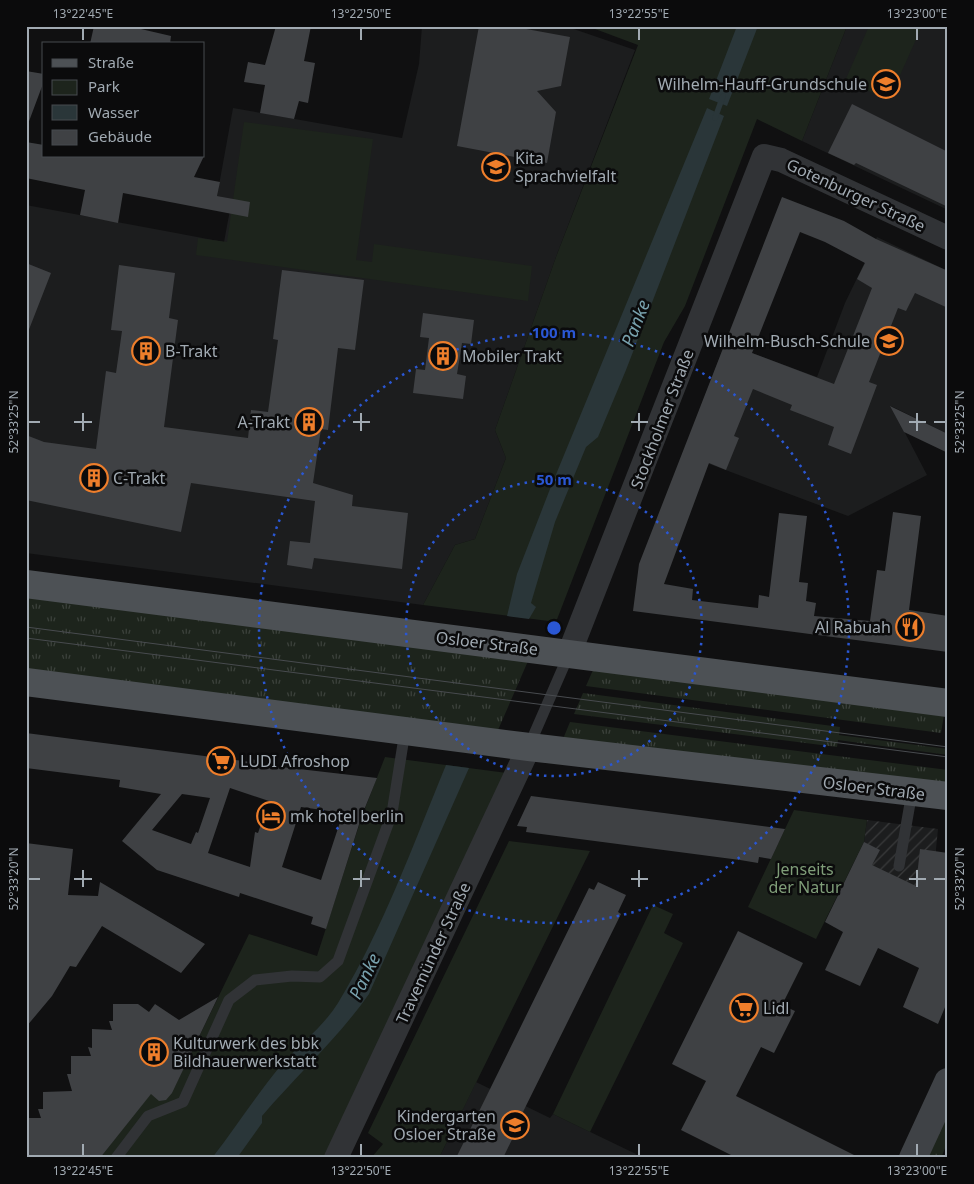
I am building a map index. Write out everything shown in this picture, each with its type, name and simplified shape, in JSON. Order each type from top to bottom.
[{"type":"main road","name":"Osloer Straße","points":[[26,584],[948,703]]},
{"type":"main road","name":"Osloer Straße","points":[[26,682],[529,747],[948,796]]},
{"type":"main road","points":[[913,1158],[948,1082]]},
{"type":"street","name":"Gotenburger Straße","points":[[764,156],[781,160],[948,238]]},
{"type":"street","name":"Stockholmer Straße","points":[[569,654],[764,156]]},
{"type":"street","name":"Travemünder Straße","points":[[336,1158],[529,747]]},
{"type":"lane","points":[[529,747],[569,654]]},
{"type":"lane","points":[[116,1158],[148,1116],[183,1102],[229,1000],[256,980],[292,976],[320,977],[338,961],[392,813],[405,730]]},
{"type":"lane","points":[[899,866],[912,792]]},
{"type":"shaded area","points":[[422,26],[565,26],[635,50],[556,257],[495,430],[506,458],[475,539],[455,545],[423,605],[26,553],[26,205],[224,242],[232,199],[217,196],[233,108],[402,138],[419,64]]},
{"type":"shaded area","name":"Wilhelm-Hauff-Grundschule","points":[[847,26],[948,26],[948,210],[802,141]]},
{"type":"shaded area","points":[[877,237],[948,271],[948,434],[891,406],[927,475],[848,516],[683,454],[725,343],[817,377],[845,303]]},
{"type":"shaded area","points":[[867,820],[938,829],[932,888],[840,893],[864,842]]},
{"type":"shaded area","name":"Kindergarten Osloer Straße","points":[[476,1082],[550,1118],[553,1114],[636,1154],[634,1158],[439,1158]]},
{"type":"green space","points":[[587,26],[847,26],[802,141],[757,119],[685,306],[664,342],[556,622],[423,605],[455,545],[475,539],[506,458],[495,430],[556,257],[638,45]]},
{"type":"green space","points":[[869,26],[922,26],[889,100],[845,81]]},
{"type":"green space","points":[[244,122],[373,139],[356,260],[372,262],[374,244],[532,266],[528,301],[196,255],[198,238],[227,242]]},
{"type":"green space","points":[[26,597],[528,661],[498,730],[26,669]]},
{"type":"green space","points":[[593,670],[944,715],[941,733],[586,686]]},
{"type":"green space","points":[[583,693],[840,727],[839,735],[948,749],[948,755],[838,740],[837,747],[574,714]]},
{"type":"green space","points":[[570,722],[948,770],[948,787],[563,739]]},
{"type":"green space","points":[[385,757],[507,773],[325,1158],[100,1158],[159,1083],[175,1086],[249,934],[317,956],[362,816]]},
{"type":"green space","name":"Jenseits der Natur","points":[[794,810],[867,820],[864,842],[816,939],[748,907]]},
{"type":"green space","points":[[509,841],[590,851],[439,1158],[371,1158],[383,1144],[368,1133]]},
{"type":"green space","points":[[653,905],[673,914],[664,933],[683,943],[590,1132],[553,1114]]},
{"type":"green space","points":[[948,1113],[948,1141],[941,1158],[925,1158]]},
{"type":"water","points":[[737,26],[758,26],[727,106],[709,99]]},
{"type":"water","points":[[707,108],[724,116],[626,370],[598,437],[586,447],[555,522],[531,603],[536,607],[529,619],[507,616],[517,574],[550,489]]},
{"type":"water","points":[[446,765],[469,768],[369,994],[331,1041],[262,1116],[262,1123],[237,1158],[212,1158],[282,1064],[319,1027],[338,1003],[383,916]]},
{"type":"building","points":[[94,26],[128,26],[171,36],[170,42],[90,42]]},
{"type":"building","points":[[276,26],[311,26],[304,61],[315,63],[308,103],[299,101],[294,119],[260,113],[265,85],[244,82],[248,62],[265,65]]},
{"type":"building","points":[[479,26],[510,26],[570,37],[561,86],[537,91],[556,112],[547,163],[457,146]]},
{"type":"building","points":[[26,71],[42,74],[42,86],[28,124],[26,123]]},
{"type":"building","points":[[852,104],[948,152],[948,207],[856,163],[854,165],[828,153]]},
{"type":"building","points":[[26,142],[42,145],[42,158],[203,158],[194,177],[220,182],[217,196],[250,202],[248,217],[123,193],[118,223],[80,215],[85,190],[26,178]]},
{"type":"building","points":[[782,197],[844,221],[876,239],[948,271],[948,308],[915,293],[906,311],[898,308],[869,382],[877,385],[851,454],[828,445],[834,427],[790,410],[792,405],[753,389],[734,436],[739,438],[726,470],[709,463],[664,584],[693,589],[692,600],[758,608],[759,595],[769,597],[779,513],[807,516],[799,582],[808,583],[806,601],[816,603],[814,616],[870,621],[877,570],[885,571],[893,512],[921,516],[909,610],[948,616],[948,652],[633,611],[639,564]],"holes":[[[800,232],[825,242],[865,263],[857,279],[872,288],[834,384],[752,353]]]},
{"type":"building","points":[[26,263],[51,273],[28,332],[26,332]]},
{"type":"building","points":[[119,265],[175,273],[169,318],[178,320],[164,427],[248,438],[251,410],[268,412],[278,340],[273,339],[282,270],[364,280],[355,350],[338,348],[328,430],[321,429],[313,483],[353,495],[352,506],[408,513],[402,569],[314,558],[312,569],[287,565],[290,541],[310,543],[315,501],[191,483],[181,532],[26,500],[26,435],[44,442],[96,449],[106,371],[116,373],[122,331],[111,330]]},
{"type":"building","name":"Mobiler Trakt","points":[[423,313],[474,320],[471,344],[462,343],[457,374],[466,376],[463,399],[413,393],[416,369],[425,370],[429,338],[420,337]]},
{"type":"building","points":[[890,406],[948,434],[948,453],[904,432]]},
{"type":"building","points":[[26,733],[251,762],[252,759],[273,766],[377,778],[362,815],[326,929],[311,924],[313,917],[240,893],[239,897],[157,870],[122,841],[161,794],[119,787],[120,780],[26,768]],"holes":[[[230,788],[269,801],[258,833],[255,832],[250,867],[208,853]],[[182,794],[210,798],[198,833],[196,832],[191,844],[152,830]],[[301,807],[343,813],[321,880],[282,867]]]},
{"type":"building","points":[[531,796],[785,829],[771,859],[759,857],[758,863],[526,832],[527,827],[517,826]]},
{"type":"building","points":[[864,842],[880,850],[872,865],[916,886],[920,849],[948,853],[948,1000],[938,1024],[903,1007],[919,968],[878,948],[860,986],[825,970],[843,932],[825,922]]},
{"type":"building","points":[[26,843],[73,849],[68,895],[98,896],[100,882],[205,944],[181,973],[102,926],[76,967],[70,966],[52,996],[26,1027]]},
{"type":"building","points":[[598,882],[626,895],[618,912],[621,914],[518,1122],[520,1123],[503,1158],[456,1158],[589,888],[594,890]]},
{"type":"building","points":[[738,931],[803,963],[782,1005],[795,1011],[774,1053],[761,1047],[736,1096],[860,1158],[737,1158],[681,1130],[706,1081],[672,1064]]},
{"type":"building","name":"Kulturwerk des bbk Bildhauerwerkstatt","points":[[218,997],[172,1093],[166,1100],[159,1101],[151,1094],[100,1158],[26,1158],[26,1118],[41,1118],[38,1109],[43,1109],[43,1092],[72,1091],[67,1074],[71,1074],[71,1056],[91,1056],[88,1047],[92,1048],[92,1029],[112,1030],[109,1021],[113,1021],[113,1004],[138,1004],[149,1012],[155,1004],[179,1020]]},
{"type":"waterway","name":"Panke","points":[[715,118],[723,96]]},
{"type":"tram line","points":[[26,627],[948,747]]},
{"type":"tram line","points":[[26,638],[948,757]]},
{"type":"place","name":"Wilhelm-Hauff-Grundschule","points":[[886,84]]},
{"type":"place","name":"Kita Sprachvielfalt","points":[[496,167]]},
{"type":"place","name":"Wilhelm-Busch-Schule","points":[[889,341]]},
{"type":"place","name":"B-Trakt","points":[[146,351]]},
{"type":"place","name":"Mobiler Trakt","points":[[443,356]]},
{"type":"place","name":"A-Trakt","points":[[309,422]]},
{"type":"place","name":"C-Trakt","points":[[94,478]]},
{"type":"place","name":"Al Rabuah","points":[[910,627]]},
{"type":"place","name":"LUDI Afroshop","points":[[221,761]]},
{"type":"place","name":"mk hotel berlin","points":[[271,816]]},
{"type":"place","name":"Lidl","points":[[744,1008]]},
{"type":"place","name":"Kulturwerk des bbk Bildhauerwerkstatt","points":[[154,1052]]},
{"type":"place","name":"Kindergarten Osloer Straße","points":[[515,1125]]}]
